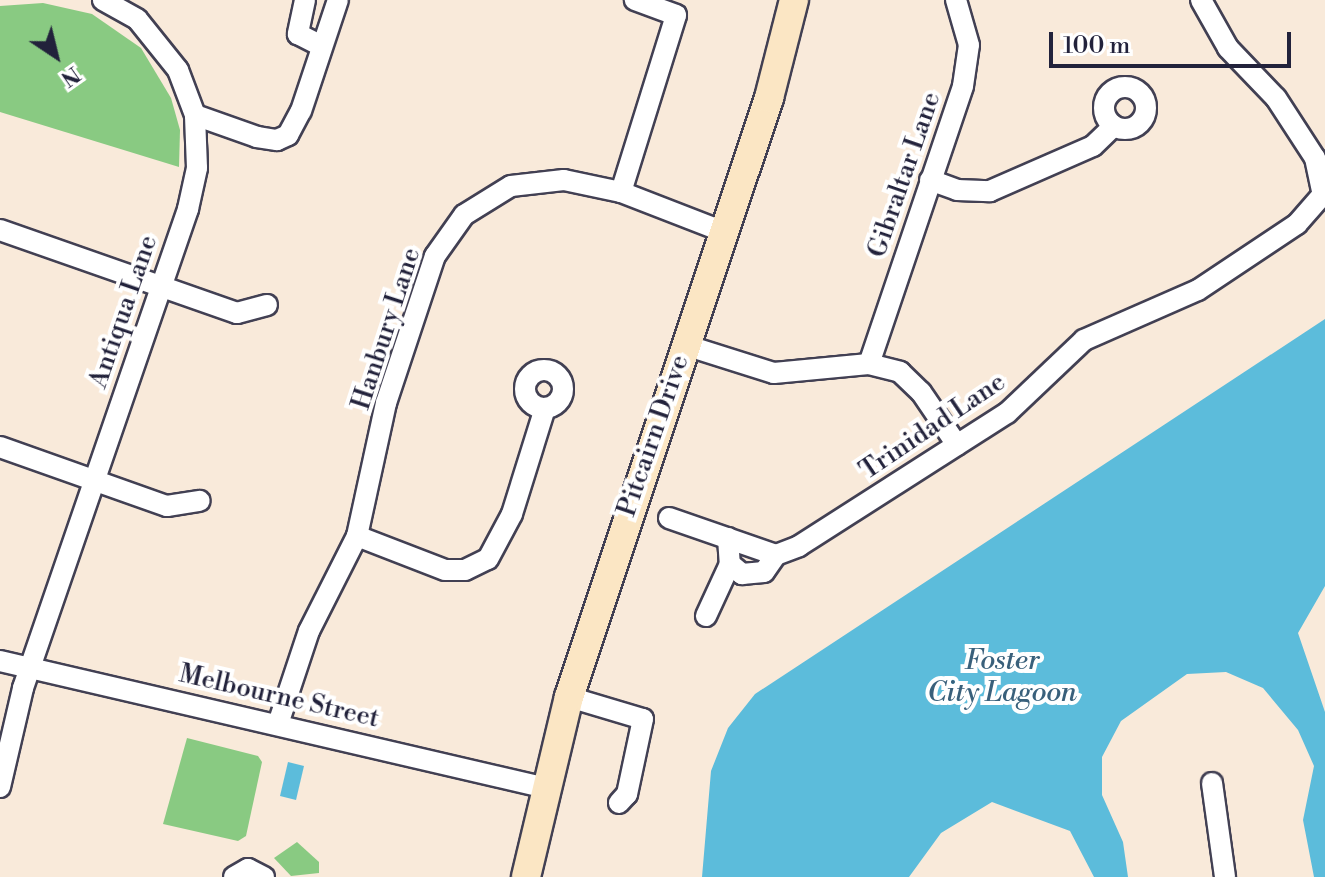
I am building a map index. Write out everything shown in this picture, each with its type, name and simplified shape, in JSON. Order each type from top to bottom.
[{"type":"street","name":"Antiqua Lane","points":[[0,787],[31,667],[197,168],[195,115],[178,70],[140,9],[103,0]]},
{"type":"street","points":[[305,0],[298,34],[322,46]]},
{"type":"street","points":[[195,115],[257,137],[281,139],[299,119],[338,0]]},
{"type":"street","points":[[621,192],[676,15],[635,0]]},
{"type":"street","name":"Pitcairn Drive","points":[[526,877],[569,697],[769,98],[794,0]]},
{"type":"street","name":"Gibraltar Lane","points":[[869,364],[968,65],[969,45],[956,0]]},
{"type":"street","name":"Trinidad Lane","points":[[730,564],[742,574],[756,575],[776,555],[820,535],[1007,413],[1084,340],[1198,290],[1297,224],[1324,192],[1315,158],[1276,98],[1228,48],[1201,0]]},
{"type":"street","points":[[930,180],[957,190],[990,191],[1093,146],[1114,126]]},
{"type":"street","name":"Hanbury Lane","points":[[278,724],[309,631],[357,536],[389,391],[435,256],[464,215],[511,186],[564,180],[621,192],[724,232]]},
{"type":"street","points":[[3,234],[237,313],[267,305]]},
{"type":"street","points":[[685,345],[774,373],[869,364],[910,379],[957,445]]},
{"type":"street","points":[[357,536],[445,570],[465,570],[488,559],[512,514],[545,408]]},
{"type":"street","points":[[6,456],[167,506],[200,501]]},
{"type":"street","points":[[669,518],[776,555]]},
{"type":"street","points":[[706,616],[730,564],[728,538]]},
{"type":"street","name":"Melbourne Street","points":[[0,661],[546,788]]},
{"type":"street","points":[[569,697],[643,719],[627,794],[619,803]]},
{"type":"street","points":[[1212,783],[1225,877]]},
{"type":"street","points":[[234,877],[248,869],[264,877]]},
{"type":"green space","points":[[43,3],[92,14],[141,48],[171,98],[180,130],[179,167],[0,112],[0,6]]},
{"type":"green space","points":[[187,738],[258,756],[262,762],[246,836],[238,841],[163,824]]},
{"type":"green space","points":[[297,842],[319,862],[319,873],[291,876],[274,858]]},
{"type":"water","name":"Foster City Lagoon","points":[[1325,319],[1325,586],[1298,633],[1325,712],[1325,877],[1314,877],[1303,820],[1314,766],[1298,730],[1263,688],[1226,672],[1187,674],[1121,721],[1102,757],[1102,795],[1123,842],[1128,877],[1094,877],[1070,831],[992,802],[941,833],[909,877],[702,877],[711,771],[728,728],[755,694]]},
{"type":"water","points":[[288,762],[304,766],[296,800],[280,796]]}]
